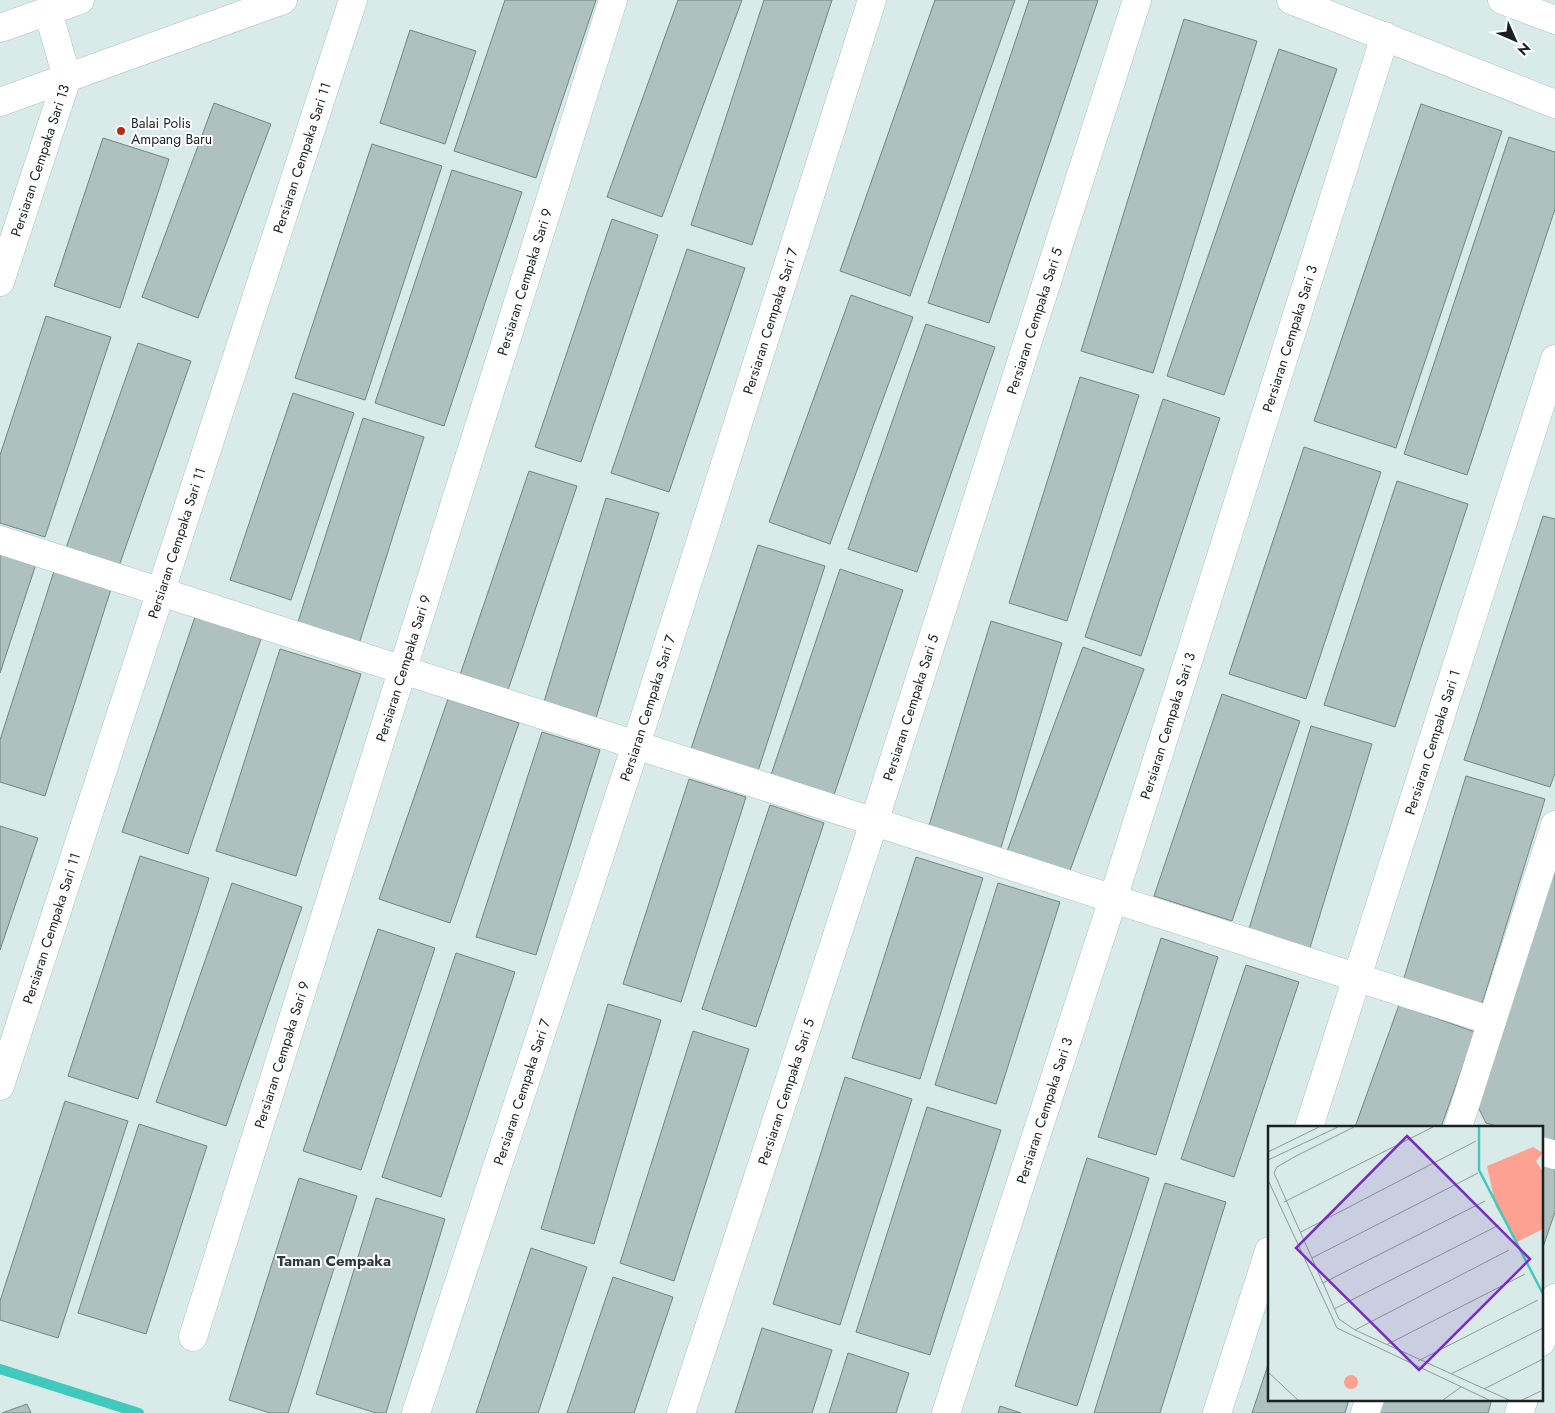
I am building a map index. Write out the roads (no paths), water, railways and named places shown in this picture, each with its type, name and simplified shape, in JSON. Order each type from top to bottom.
[{"type":"street","points":[[0,28],[80,0]]},
{"type":"street","points":[[0,102],[283,0]]},
{"type":"street","name":"Persiaran Cempaka Sari 11","points":[[0,1086],[353,0]]},
{"type":"street","name":"Persiaran Cempaka Sari 9","points":[[193,1337],[613,0]]},
{"type":"street","name":"Persiaran Cempaka Sari 7","points":[[416,1413],[636,745],[872,0]]},
{"type":"street","name":"Persiaran Cempaka Sari 5","points":[[681,1413],[874,822],[1137,0]]},
{"type":"street","points":[[1292,0],[1555,104]]},
{"type":"street","points":[[1510,1],[1555,20]]},
{"type":"street","name":"Persiaran Cempaka Sari 13","points":[[0,282],[68,78],[48,11]]},
{"type":"street","name":"Persiaran Cempaka Sari 3","points":[[946,1413],[1113,899],[1385,36]]},
{"type":"street","name":"Persiaran Cempaka Sari 1","points":[[1309,1126],[1555,359]]},
{"type":"street","points":[[0,540],[1492,1021]]},
{"type":"street","points":[[1459,1126],[1555,825]]},
{"type":"street","points":[[1542,1151],[1555,1155]]},
{"type":"street","points":[[1217,1413],[1268,1254]]},
{"type":"street","points":[[1542,1339],[1555,1298]]},
{"type":"street","points":[[1365,1413],[1370,1400]]},
{"type":"street","points":[[1519,1413],[1524,1400]]},
{"type":"waterway","points":[[0,1369],[139,1413]]},
{"type":"place","name":"Balai Polis Ampang Baru","points":[[121,131]]},
{"type":"district","name":"Taman Cempaka","points":[[334,1261]]}]
